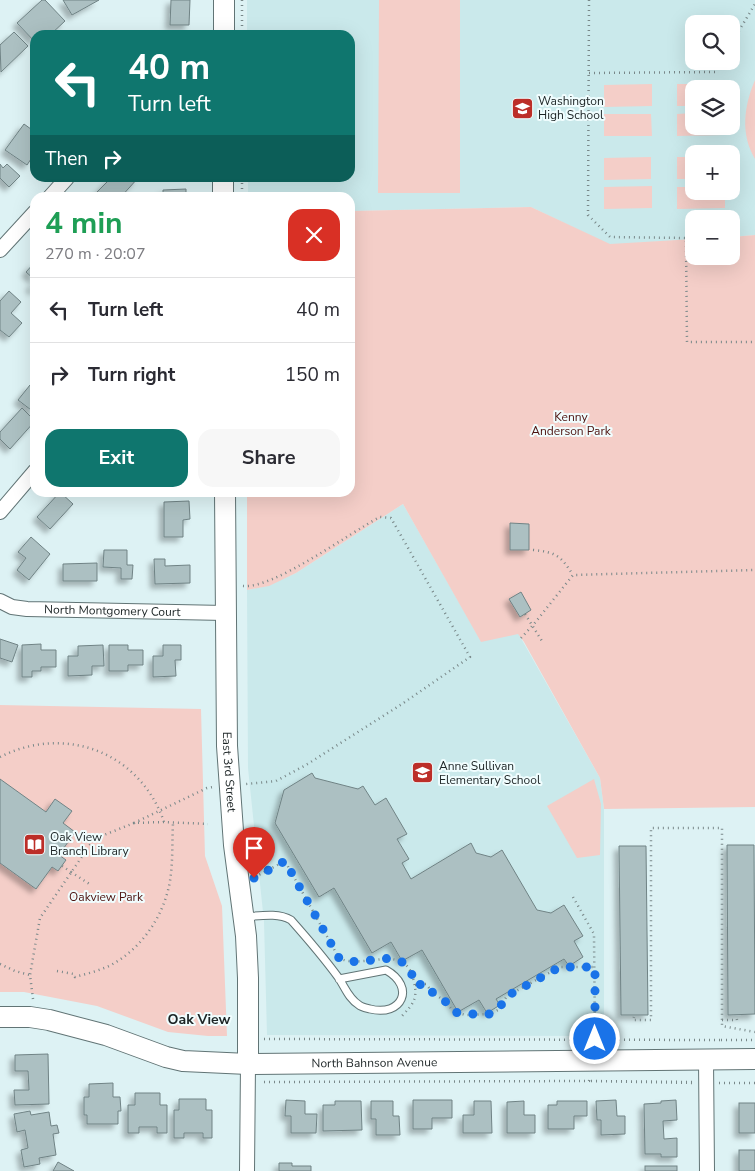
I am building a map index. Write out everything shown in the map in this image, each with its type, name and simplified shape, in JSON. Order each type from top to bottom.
[{"type":"street","points":[[224,0],[224,30]]},
{"type":"street","points":[[54,192],[63,182]]},
{"type":"street","points":[[0,250],[30,217]]},
{"type":"street","points":[[0,512],[30,477]]},
{"type":"street","name":"East 3rd Street","points":[[225,497],[227,746],[234,845],[244,917],[248,978],[247,1171]]},
{"type":"street","name":"North Montgomery Court","points":[[0,601],[12,607],[27,609],[225,613]]},
{"type":"street","name":"North Bahnson Avenue","points":[[0,1016],[49,1020],[106,1035],[166,1057],[183,1061],[248,1064],[707,1049],[755,1059]]},
{"type":"street","points":[[707,1049],[707,1171]]},
{"type":"lane","points":[[244,917],[286,916],[339,978],[346,992],[359,1006],[380,1011],[390,1009],[398,1004],[403,997],[403,988],[399,981],[394,974],[386,970],[339,978]]},
{"type":"path","points":[[242,0],[242,30]]},
{"type":"path","points":[[588,0],[588,215],[610,237],[686,238],[687,342],[755,342]]},
{"type":"path","points":[[740,29],[755,4]]},
{"type":"path","points":[[588,73],[715,72],[716,70]]},
{"type":"path","points":[[33,999],[30,975],[40,918],[94,839],[134,823],[207,788],[276,781],[402,704],[470,657],[391,518],[380,517],[296,567],[258,585],[243,587],[243,577]]},
{"type":"path","points":[[533,550],[548,551],[563,560],[573,575]]},
{"type":"path","points":[[573,575],[755,570]]},
{"type":"path","points":[[521,638],[533,626],[573,575]]},
{"type":"path","points":[[525,614],[542,641]]},
{"type":"path","points":[[0,757],[36,744],[70,744],[92,749],[112,758],[137,777],[160,810],[164,822]]},
{"type":"path","points":[[134,823],[208,824]]},
{"type":"path","points":[[57,971],[74,974],[75,977],[98,970],[118,961],[143,939],[157,918],[168,890],[171,867],[172,823]]},
{"type":"path","points":[[634,1017],[633,1020],[651,1020],[651,828],[722,828],[722,1026],[755,1032]]},
{"type":"path","points":[[254,878],[285,861],[339,958],[348,962],[379,958],[395,959],[407,966],[413,977],[416,997],[402,1016]]},
{"type":"path","points":[[62,866],[91,885]]},
{"type":"path","points":[[573,897],[594,934],[595,1039]]},
{"type":"path","points":[[0,964],[30,975]]},
{"type":"path","points":[[415,985],[426,984],[454,1012],[490,1014],[498,1010],[507,996],[560,967],[595,967]]},
{"type":"path","points":[[722,1020],[736,1020],[736,1014]]},
{"type":"path","points":[[247,1040],[595,1039],[707,1049],[755,1040]]},
{"type":"path","points":[[707,1049],[722,1040]]},
{"type":"path","points":[[589,1081],[755,1084]]},
{"type":"path","points":[[264,1082],[692,1082]]},
{"type":"shaded area","name":"Washington High School","points":[[247,0],[755,0],[755,235],[740,236],[740,210],[685,210],[685,240],[610,245],[531,207],[355,211],[355,192],[248,192],[248,182],[355,182],[355,30],[247,30]]},
{"type":"shaded area","name":"Anne Sullivan Elementary School","points":[[403,504],[481,641],[518,633],[600,778],[604,809],[604,1036],[267,1035],[264,922],[248,768],[247,590],[267,586],[296,573]]},
{"type":"green space","points":[[379,0],[460,0],[460,193],[378,193]]},
{"type":"green space","points":[[755,80],[755,159],[747,140],[745,120],[748,100]]},
{"type":"green space","points":[[652,84],[652,106],[604,107],[604,85]]},
{"type":"green space","points":[[677,84],[685,84],[685,106],[677,106]]},
{"type":"green space","points":[[604,114],[651,114],[652,136],[604,136]]},
{"type":"green space","points":[[677,114],[685,114],[685,135],[725,135],[677,136]]},
{"type":"green space","points":[[651,157],[651,179],[604,180],[604,158]]},
{"type":"green space","points":[[677,157],[685,157],[685,179],[677,179]]},
{"type":"green space","points":[[652,186],[652,208],[604,209],[604,187]]},
{"type":"green space","points":[[677,187],[685,187],[685,200],[725,200],[725,208],[677,209]]},
{"type":"green space","name":"Kenny Anderson Park","points":[[531,207],[610,244],[685,240],[685,265],[740,265],[740,236],[755,235],[755,807],[604,809],[600,778],[524,642],[518,634],[481,642],[403,504],[296,573],[269,586],[247,590],[247,497],[355,497],[355,211]]},
{"type":"green space","name":"Oakview Park","points":[[0,705],[201,709],[205,856],[222,906],[227,1036],[168,1032],[97,1006],[24,992],[0,992]]},
{"type":"green space","points":[[594,779],[601,804],[600,855],[577,858],[547,806]]},
{"type":"building","points":[[42,0],[45,0],[65,21],[55,30],[30,30],[30,37],[17,23]]},
{"type":"building","points":[[63,0],[99,0],[72,15]]},
{"type":"building","points":[[171,0],[190,0],[189,25],[170,25]]},
{"type":"building","points":[[14,32],[28,46],[1,72],[0,45]]},
{"type":"building","points":[[24,124],[30,128],[30,160],[27,165],[5,150]]},
{"type":"building","points":[[0,164],[3,168],[7,164],[20,176],[9,187],[0,178]]},
{"type":"building","points":[[107,182],[134,182],[125,192],[97,192]]},
{"type":"building","points":[[186,189],[186,192],[163,192],[163,190]]},
{"type":"building","points":[[30,268],[30,276],[26,272]]},
{"type":"building","points":[[9,291],[21,302],[11,313],[22,323],[9,337],[0,330],[0,301]]},
{"type":"building","points":[[30,385],[30,409],[18,400]]},
{"type":"building","points":[[22,408],[30,416],[30,427],[10,449],[0,439],[0,432]]},
{"type":"building","points":[[55,497],[65,497],[73,504],[50,529],[37,517]]},
{"type":"building","points":[[189,501],[190,519],[183,520],[183,537],[164,537],[164,502]]},
{"type":"building","points":[[510,523],[529,524],[529,550],[510,550]]},
{"type":"building","points":[[31,537],[50,554],[29,580],[17,570],[26,558],[18,552]]},
{"type":"building","points":[[104,550],[127,550],[127,565],[133,565],[132,579],[121,579],[121,568],[103,567]]},
{"type":"building","points":[[154,559],[165,559],[165,566],[190,565],[190,583],[155,584]]},
{"type":"building","points":[[97,563],[97,581],[63,581],[63,564]]},
{"type":"building","points":[[521,592],[531,610],[520,617],[509,599]]},
{"type":"building","points":[[0,639],[18,645],[12,662],[0,658]]},
{"type":"building","points":[[41,644],[41,650],[56,650],[56,667],[41,667],[41,671],[32,671],[32,677],[22,677],[22,645]]},
{"type":"building","points":[[103,645],[104,666],[92,666],[92,675],[68,676],[68,656],[78,656],[78,646]]},
{"type":"building","points":[[109,645],[128,645],[128,650],[143,650],[143,665],[128,665],[128,671],[109,671]]},
{"type":"building","points":[[163,645],[181,645],[181,660],[175,660],[176,676],[153,677],[153,656],[163,656]]},
{"type":"building","points":[[312,773],[315,778],[358,789],[363,786],[375,805],[386,798],[407,834],[397,839],[409,859],[402,863],[411,879],[471,843],[476,853],[491,857],[502,850],[537,910],[551,913],[564,905],[583,936],[574,941],[583,957],[569,966],[564,959],[496,999],[500,1005],[487,1013],[479,1000],[458,1012],[422,950],[402,961],[391,942],[372,953],[334,888],[319,897],[275,823],[284,790]]},
{"type":"building","name":"Oak View Branch Library","points":[[0,779],[46,812],[55,799],[72,811],[63,823],[75,832],[59,855],[66,860],[58,871],[52,867],[36,889],[0,863]]},
{"type":"building","points":[[727,845],[754,845],[755,1014],[728,1015]]},
{"type":"building","points":[[619,846],[646,846],[648,1015],[621,1015]]},
{"type":"building","points":[[48,1054],[49,1104],[15,1105],[14,1090],[29,1090],[28,1071],[15,1071],[15,1055]]},
{"type":"building","points":[[113,1083],[113,1097],[120,1097],[121,1111],[118,1111],[118,1124],[87,1124],[87,1115],[84,1115],[84,1097],[89,1097],[89,1084]]},
{"type":"building","points":[[135,1093],[160,1093],[160,1105],[167,1105],[167,1133],[157,1133],[157,1127],[139,1127],[139,1133],[128,1133],[128,1105],[135,1105]]},
{"type":"building","points":[[179,1099],[206,1099],[206,1110],[212,1110],[212,1138],[203,1138],[203,1133],[184,1133],[184,1138],[174,1138],[174,1110],[179,1110]]},
{"type":"building","points":[[286,1100],[305,1101],[305,1114],[317,1114],[316,1133],[291,1133],[291,1116],[285,1116]]},
{"type":"building","points":[[413,1100],[452,1100],[452,1118],[432,1118],[432,1129],[413,1129]]},
{"type":"building","points":[[616,1100],[617,1116],[625,1116],[625,1134],[601,1135],[601,1120],[597,1120],[596,1101]]},
{"type":"building","points":[[676,1100],[677,1120],[663,1121],[664,1139],[677,1138],[677,1157],[645,1154],[644,1104]]},
{"type":"building","points":[[335,1101],[361,1101],[362,1130],[323,1131],[323,1105],[335,1105]]},
{"type":"building","points":[[371,1101],[393,1101],[393,1116],[399,1116],[400,1135],[376,1135],[376,1119],[371,1119]]},
{"type":"building","points":[[474,1101],[491,1101],[492,1133],[463,1133],[463,1115],[474,1115]]},
{"type":"building","points":[[524,1101],[524,1115],[535,1115],[535,1133],[507,1133],[507,1102]]},
{"type":"building","points":[[557,1101],[587,1101],[587,1116],[574,1116],[574,1129],[548,1129],[548,1105],[557,1105]]},
{"type":"building","points":[[739,1103],[755,1103],[755,1133],[739,1133]]},
{"type":"building","points":[[30,1111],[31,1115],[49,1112],[51,1126],[57,1125],[59,1133],[53,1134],[56,1155],[39,1158],[40,1164],[24,1167],[21,1150],[28,1148],[25,1130],[17,1132],[14,1114]]},
{"type":"building","points":[[739,1150],[755,1150],[755,1171],[739,1171]]},
{"type":"building","points":[[58,1162],[74,1171],[53,1171]]},
{"type":"building","points":[[279,1163],[292,1163],[292,1166],[311,1166],[311,1171],[279,1171]]},
{"type":"building","points":[[645,1166],[677,1166],[677,1171],[645,1171]]},
{"type":"place","name":"Washington High School","points":[[522,108]]},
{"type":"place","name":"Anne Sullivan Elementary School","points":[[423,773]]},
{"type":"place","name":"Oak View Branch Library","points":[[34,844]]},
{"type":"district","name":"Oak View","points":[[199,1019]]},
{"type":"route","points":[[254,878],[285,861],[339,958],[348,962],[379,958],[395,959],[407,966],[415,985],[426,984],[454,1012],[490,1014],[498,1010],[507,996],[560,967],[595,967],[595,1039]]}]
